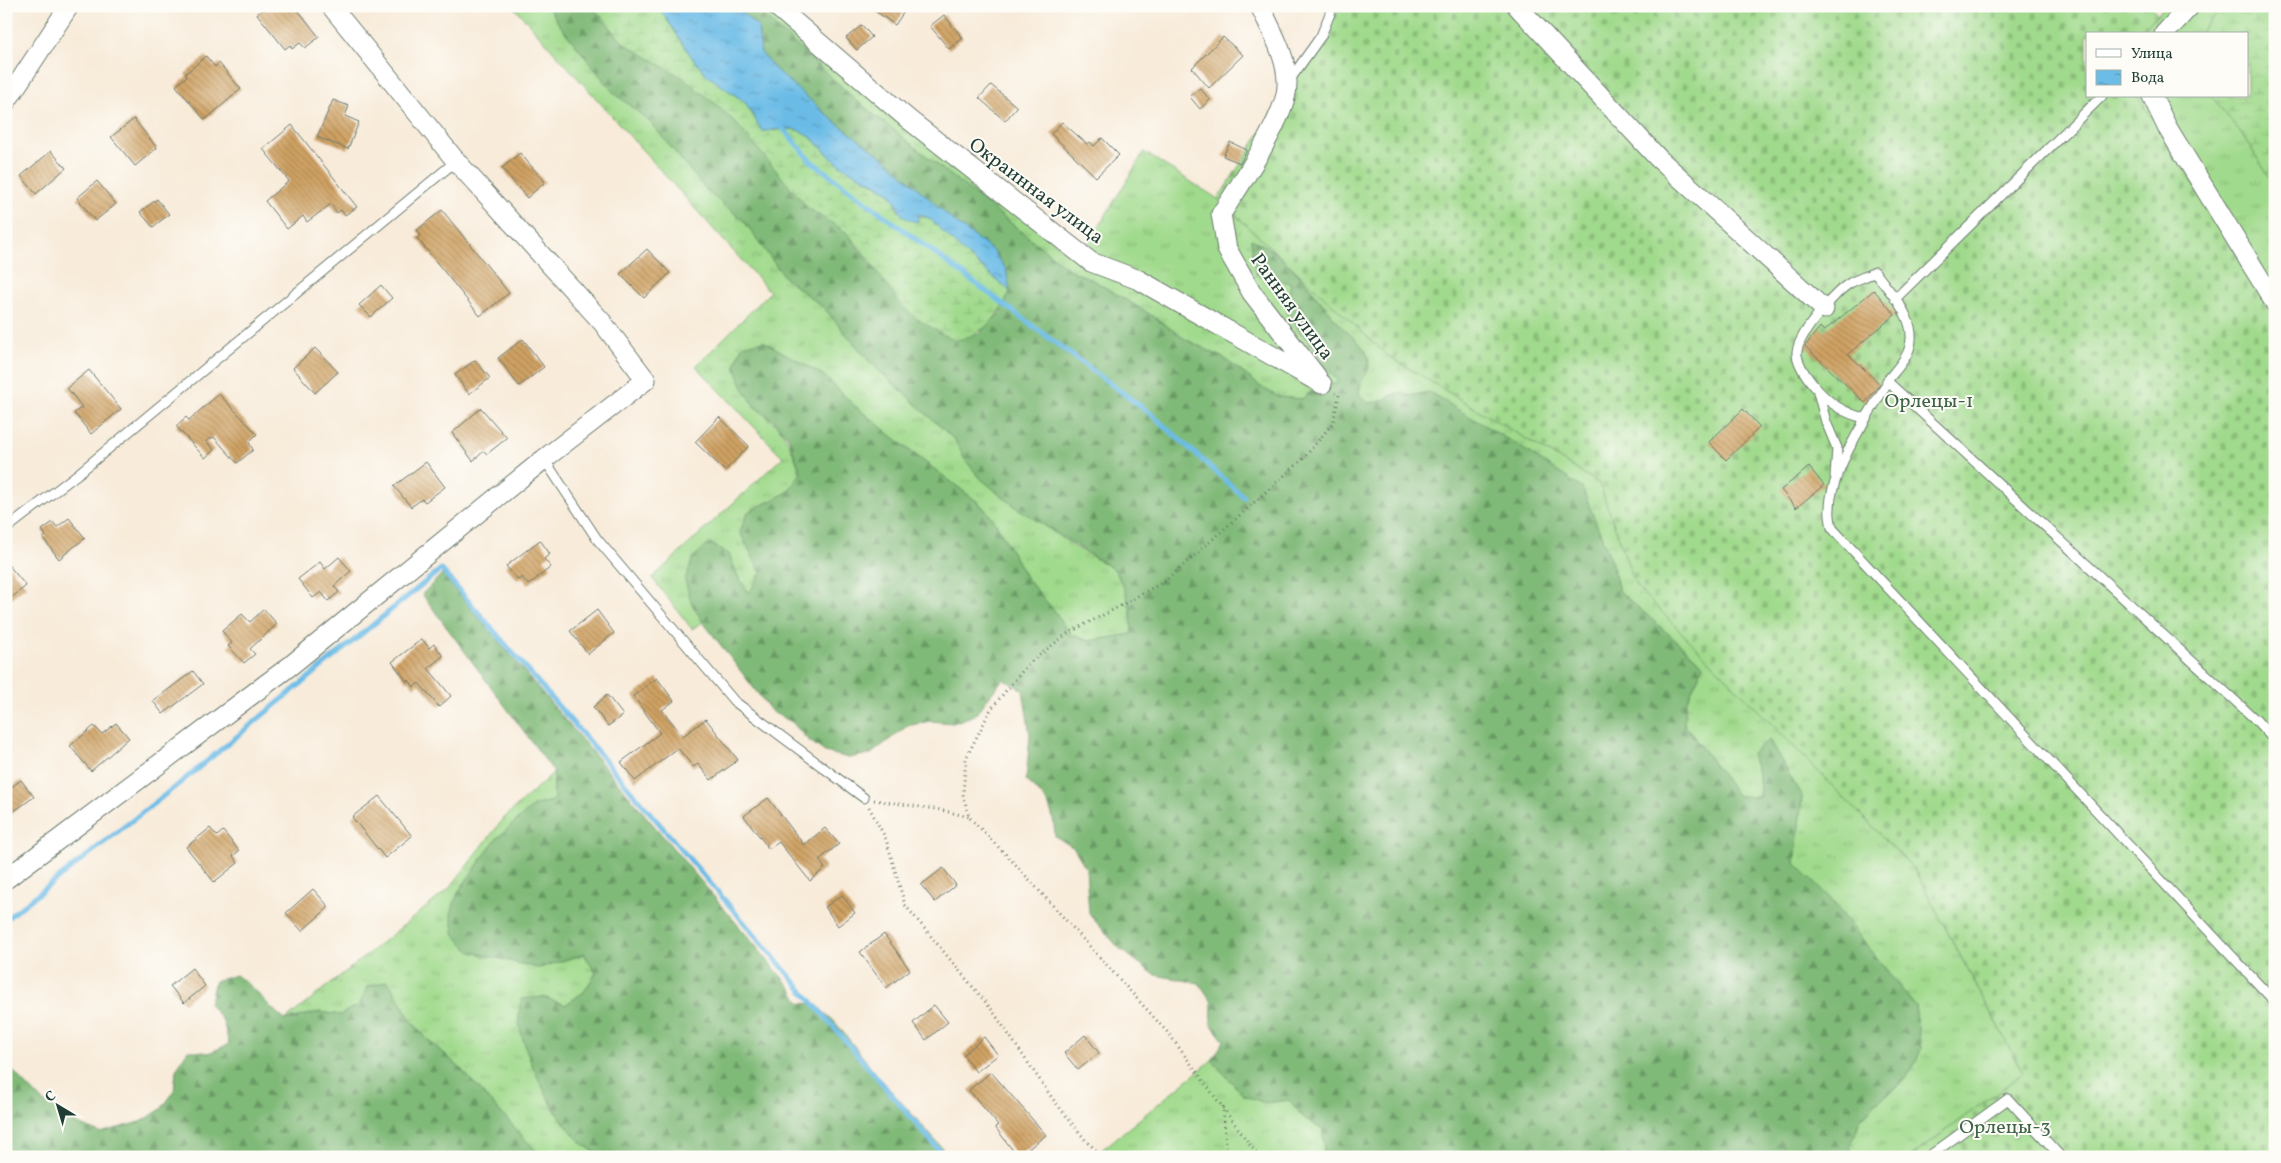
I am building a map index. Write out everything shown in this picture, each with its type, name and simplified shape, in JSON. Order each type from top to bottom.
[{"type":"street","points":[[6,101],[69,6]]},
{"type":"street","points":[[6,879],[290,666],[544,458],[646,380],[602,322],[456,161],[331,6]]},
{"type":"street","name":"Окраинная улица","points":[[776,6],[908,119],[1091,262],[1139,280],[1322,384]]},
{"type":"street","name":"Ранняя улица","points":[[1260,6],[1281,53],[1288,84],[1286,99],[1248,174],[1222,214],[1226,249],[1252,293],[1322,384]]},
{"type":"street","points":[[1517,6],[1658,158],[1824,309]]},
{"type":"street","points":[[2166,32],[2190,6]]},
{"type":"street","points":[[2153,98],[2167,127],[2275,303]]},
{"type":"lane","points":[[1288,84],[1321,36],[1333,6]]},
{"type":"lane","points":[[1895,299],[2100,98]]},
{"type":"lane","points":[[6,529],[79,472],[456,161]]},
{"type":"lane","points":[[1835,484],[1861,428],[1887,381],[1908,352],[1912,335],[1906,315],[1875,272],[1848,284],[1808,324],[1799,341],[1797,355],[1808,380],[1827,400],[1848,414],[1864,418],[1861,428]]},
{"type":"lane","points":[[1887,381],[2248,713],[2275,741]]},
{"type":"lane","points":[[1817,390],[1826,422],[1837,448],[1835,484],[1830,508],[1832,528],[2275,1002]]},
{"type":"lane","points":[[544,458],[597,539],[734,700],[864,798]]},
{"type":"lane","points":[[1928,1157],[2008,1099],[2061,1157]]},
{"type":"path","points":[[1258,1157],[1223,1106],[1169,1034],[1016,865],[969,817],[963,794],[966,758],[992,710],[1028,664],[1068,633],[1115,610],[1168,579],[1304,459],[1333,423],[1339,395],[1322,384]]},
{"type":"path","points":[[864,798],[942,810],[969,817]]},
{"type":"path","points":[[864,798],[886,839],[905,905],[992,1010],[1058,1105],[1087,1142],[1104,1157]]},
{"type":"path","points":[[1223,1106],[1227,1157]]},
{"type":"green space","points":[[513,6],[548,6],[559,24],[613,92],[649,121],[727,206],[744,221],[785,278],[824,308],[870,362],[955,440],[966,461],[998,494],[1074,546],[1115,570],[1125,590],[1131,611],[1132,634],[1089,641],[1068,633],[1056,613],[1027,579],[994,520],[979,503],[855,406],[823,375],[763,341],[755,407],[774,423],[785,436],[801,473],[788,492],[748,512],[740,532],[761,573],[749,593],[737,575],[729,554],[691,602],[703,622],[692,629],[652,578],[783,457],[696,366],[770,292]]},
{"type":"green space","points":[[548,6],[592,6],[624,43],[683,78],[718,106],[735,122],[808,208],[846,232],[874,268],[977,335],[1001,312],[1010,291],[1006,269],[992,250],[956,223],[888,161],[834,121],[777,71],[761,53],[758,27],[735,6],[753,6],[857,101],[1070,270],[1091,279],[1148,313],[1185,339],[1225,359],[1261,387],[1279,397],[1302,399],[1312,391],[1338,382],[1286,313],[1291,283],[1256,275],[1251,239],[1265,246],[1290,266],[1341,326],[1366,351],[1369,365],[1368,371],[1360,384],[1359,394],[1368,403],[1379,402],[1399,392],[1409,396],[1429,392],[1519,446],[1582,488],[1610,557],[1619,591],[1704,665],[1686,702],[1684,724],[1738,796],[1760,797],[1759,775],[1751,753],[1769,740],[1802,797],[1795,863],[1829,897],[1915,1006],[1921,1049],[1916,1062],[1903,1082],[1876,1103],[1860,1120],[1847,1157],[1316,1157],[1324,1153],[1323,1130],[1303,1117],[1289,1100],[1265,1103],[1243,1095],[1212,1060],[1224,1041],[1211,1024],[1212,1002],[1199,983],[1155,975],[1119,948],[1089,914],[1086,868],[1074,848],[1055,836],[1053,817],[1048,804],[1026,780],[1030,735],[1023,690],[1003,679],[975,715],[953,723],[930,721],[907,726],[871,754],[848,758],[825,752],[807,739],[792,722],[772,712],[703,622],[691,602],[685,580],[693,558],[709,543],[729,554],[737,575],[749,593],[761,573],[740,532],[748,512],[788,492],[801,473],[788,437],[773,420],[755,407],[743,388],[735,366],[742,346],[763,341],[823,375],[855,406],[979,503],[994,520],[1027,579],[1056,613],[1068,633],[1089,641],[1132,634],[1131,611],[1125,590],[1115,570],[1017,508],[981,479],[966,461],[955,440],[870,362],[824,308],[785,278],[744,221],[708,192],[649,121],[613,92],[559,24]]},
{"type":"green space","points":[[592,6],[658,6],[693,59],[708,76],[745,102],[762,131],[795,129],[806,133],[838,164],[887,191],[895,200],[898,211],[929,218],[961,250],[1010,291],[1001,310],[989,324],[975,334],[955,341],[917,319],[900,304],[861,249],[846,232],[808,208],[735,122],[683,78],[624,43]]},
{"type":"green space","points":[[753,6],[768,6],[1078,261],[1144,152],[1218,199],[1288,264],[1264,245],[1251,240],[1256,275],[1291,283],[1286,313],[1339,382],[1312,391],[1302,399],[1279,397],[1261,387],[1225,359],[1185,339],[1148,313],[1091,279],[1070,270],[857,101]]},
{"type":"green space","name":"Орлецы-1","points":[[1341,6],[2152,6],[2157,14],[2142,32],[2086,32],[2086,98],[2139,98],[2275,316],[2275,1157],[1910,1157],[2023,1073],[1914,869],[1636,586],[1599,483],[1387,355],[1218,199]]},
{"type":"green space","points":[[2164,6],[2223,6],[2200,32],[2142,32]]},
{"type":"green space","points":[[2223,6],[2275,6],[2275,186],[2240,131],[2213,98],[2248,98],[2248,32],[2200,32]]},
{"type":"green space","points":[[2139,98],[2213,98],[2240,131],[2275,186],[2275,316]]},
{"type":"green space","points":[[1289,265],[1387,355],[1599,483],[1637,586],[1914,869],[2023,1073],[1910,1157],[1847,1157],[1860,1120],[1876,1103],[1903,1082],[1916,1062],[1921,1049],[1915,1007],[1829,897],[1795,863],[1802,797],[1770,741],[1751,753],[1759,775],[1760,797],[1738,796],[1684,724],[1686,702],[1704,665],[1619,591],[1610,557],[1429,392],[1409,396],[1399,392],[1379,402],[1368,403],[1359,394],[1366,351],[1341,326]]},
{"type":"green space","points":[[442,574],[791,988],[800,1003],[815,1004],[834,1021],[879,1077],[950,1157],[602,1157],[582,1143],[570,1130],[542,1086],[527,1053],[519,1022],[521,999],[543,997],[565,1005],[584,992],[596,973],[584,954],[539,968],[471,952],[455,936],[451,914],[458,892],[496,839],[533,806],[554,800],[554,772],[422,594]]},
{"type":"green space","points":[[554,772],[554,800],[533,806],[459,892],[455,936],[472,952],[539,968],[584,954],[596,973],[584,992],[565,1005],[543,997],[552,1107],[581,1143],[602,1157],[555,1157],[536,1151],[459,1067],[426,1038],[411,1020],[388,981],[367,987],[359,1007],[350,1009],[341,1015],[320,1012],[285,1020],[449,889],[504,818]]},
{"type":"green space","points":[[236,975],[285,1020],[320,1012],[341,1015],[350,1009],[359,1007],[367,987],[388,981],[411,1020],[426,1038],[459,1067],[536,1151],[555,1157],[6,1157],[6,1071],[10,1068],[42,1101],[80,1125],[100,1133],[143,1121],[161,1109],[174,1092],[176,1070],[188,1050],[209,1053],[229,1044],[223,1021],[209,1004],[215,981]]},
{"type":"green space","points":[[1212,1060],[1228,1077],[1265,1103],[1289,1100],[1303,1117],[1323,1130],[1324,1153],[1316,1157],[1093,1157]]},
{"type":"water","points":[[658,6],[735,6],[758,27],[761,53],[777,71],[834,121],[888,161],[956,223],[992,250],[1006,269],[1010,291],[961,250],[929,218],[919,214],[917,222],[904,217],[887,191],[844,167],[808,135],[792,129],[762,131],[745,102],[708,76],[693,59]]},
{"type":"building","points":[[267,6],[295,6],[319,37],[305,48],[300,43],[292,49],[290,45],[285,49],[257,14]]},
{"type":"building","points":[[868,6],[908,6],[895,25]]},
{"type":"building","points":[[944,15],[963,38],[949,49],[930,26]]},
{"type":"building","points":[[862,25],[872,37],[857,50],[846,38]]},
{"type":"building","points":[[1223,37],[1243,55],[1209,88],[1192,68]]},
{"type":"building","points":[[206,56],[215,67],[219,63],[241,89],[205,120],[176,86],[187,76],[185,74]]},
{"type":"building","points":[[991,85],[1017,107],[1005,121],[979,98]]},
{"type":"building","points":[[1200,88],[1210,100],[1200,109],[1190,97]]},
{"type":"building","points":[[333,100],[349,106],[345,116],[359,122],[348,149],[317,137]]},
{"type":"building","points":[[134,119],[157,148],[135,166],[111,137]]},
{"type":"building","points":[[1062,122],[1087,144],[1090,142],[1094,146],[1102,138],[1119,155],[1096,177],[1051,134]]},
{"type":"building","points":[[292,125],[357,207],[345,215],[341,210],[337,213],[331,204],[307,222],[303,216],[287,229],[265,201],[289,181],[263,149]]},
{"type":"building","points":[[1230,142],[1247,150],[1240,163],[1223,156]]},
{"type":"building","points":[[51,151],[66,168],[36,194],[21,176]]},
{"type":"building","points":[[520,153],[545,182],[527,198],[502,168]]},
{"type":"building","points":[[97,181],[116,204],[95,221],[77,198]]},
{"type":"building","points":[[157,199],[169,214],[153,227],[140,212]]},
{"type":"building","points":[[442,210],[509,293],[480,316],[417,238],[421,235],[417,230]]},
{"type":"building","points":[[647,249],[670,273],[644,298],[620,274]]},
{"type":"building","points":[[381,285],[392,298],[371,317],[359,305]]},
{"type":"building","points":[[1874,290],[1895,315],[1848,354],[1880,384],[1865,403],[1805,346],[1820,327],[1824,331]]},
{"type":"building","points":[[523,339],[544,367],[519,386],[498,358]]},
{"type":"building","points":[[315,348],[338,372],[315,393],[293,368]]},
{"type":"building","points":[[475,360],[490,378],[469,394],[455,375]]},
{"type":"building","points":[[89,370],[121,409],[91,434],[74,413],[82,407],[67,388]]},
{"type":"building","points":[[219,394],[257,434],[249,442],[253,450],[237,463],[214,437],[206,441],[214,450],[205,458],[176,426],[186,417],[189,420]]},
{"type":"building","points":[[481,408],[507,438],[487,454],[484,451],[473,461],[452,433]]},
{"type":"building","points":[[1743,409],[1760,427],[1726,460],[1709,442]]},
{"type":"building","points":[[719,417],[749,446],[725,471],[695,442]]},
{"type":"building","points":[[426,462],[445,487],[425,502],[422,499],[411,507],[394,486]]},
{"type":"building","points":[[1809,467],[1824,485],[1796,508],[1781,490]]},
{"type":"building","points":[[69,518],[85,538],[59,559],[43,538],[46,536],[42,530],[53,522],[57,527]]},
{"type":"building","points":[[540,540],[550,554],[544,559],[551,567],[528,585],[522,577],[518,580],[506,566]]},
{"type":"building","points":[[339,557],[351,571],[334,586],[339,592],[328,601],[321,592],[313,598],[298,579],[320,562],[325,569]]},
{"type":"building","points":[[6,562],[26,586],[6,602]]},
{"type":"building","points":[[264,609],[277,624],[250,649],[255,654],[244,663],[228,646],[232,643],[222,631],[242,614],[250,622]]},
{"type":"building","points":[[597,610],[614,633],[588,654],[570,631]]},
{"type":"building","points":[[422,639],[429,648],[434,644],[443,656],[428,668],[451,696],[439,707],[419,683],[414,687],[409,680],[407,682],[392,662]]},
{"type":"building","points":[[193,671],[203,684],[163,714],[153,701]]},
{"type":"building","points":[[657,678],[674,701],[662,710],[683,736],[706,719],[738,760],[711,780],[698,764],[693,767],[678,748],[635,781],[621,762],[660,733],[633,696]]},
{"type":"building","points":[[607,695],[623,715],[608,726],[593,707]]},
{"type":"building","points":[[116,723],[129,738],[91,771],[70,746],[94,726],[102,734]]},
{"type":"building","points":[[21,780],[34,797],[6,817],[6,791]]},
{"type":"building","points":[[379,796],[412,836],[385,858],[352,817]]},
{"type":"building","points":[[768,798],[804,845],[825,828],[839,844],[819,860],[825,868],[810,881],[779,842],[769,849],[744,816]]},
{"type":"building","points":[[210,828],[217,836],[223,831],[239,851],[233,856],[238,863],[214,882],[186,847]]},
{"type":"building","points":[[943,868],[956,885],[935,902],[921,885]]},
{"type":"building","points":[[313,889],[329,907],[302,931],[286,913]]},
{"type":"building","points":[[842,895],[855,913],[838,926],[825,907]]},
{"type":"building","points":[[884,934],[910,970],[886,988],[860,952]]},
{"type":"building","points":[[192,968],[205,986],[184,1003],[170,986]]},
{"type":"building","points":[[934,1005],[948,1022],[926,1040],[913,1023]]},
{"type":"building","points":[[1085,1035],[1099,1053],[1078,1070],[1064,1053]]},
{"type":"building","points":[[984,1037],[998,1055],[976,1072],[963,1055]]},
{"type":"building","points":[[991,1072],[1046,1135],[1018,1157],[995,1127],[998,1125],[969,1090]]},
{"type":"waterway","points":[[781,126],[811,161],[1151,414],[1244,497]]},
{"type":"waterway","points":[[6,919],[180,783],[441,569],[945,1157]]},
{"type":"park label","name":"Орлецы-3","points":[[2005,1126]]}]
